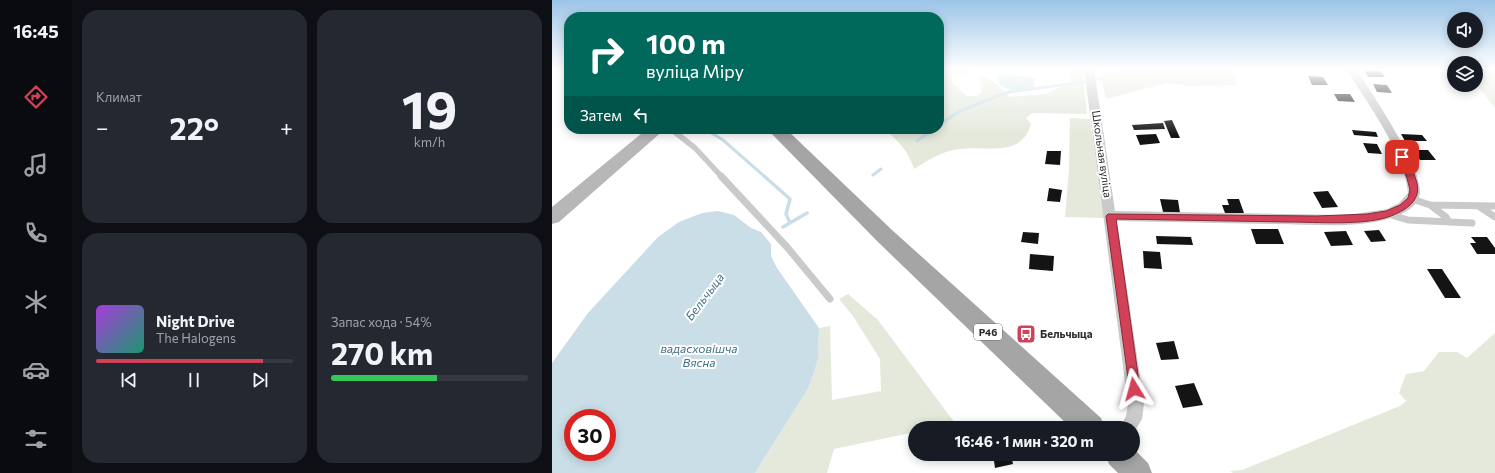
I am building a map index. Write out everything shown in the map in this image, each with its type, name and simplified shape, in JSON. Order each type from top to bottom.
[{"type":"main road","points":[[552,217],[651,134]]},
{"type":"main road","name":"Р46","points":[[781,134],[885,236],[1083,421]]},
{"type":"main road","points":[[1126,461],[1138,473]]},
{"type":"street","name":"Школьная вуліца","points":[[1092,91],[1111,216],[1136,404],[1133,421]]},
{"type":"street","points":[[1111,216],[1317,219],[1367,218],[1388,214],[1403,207],[1412,200],[1414,190],[1407,168],[1384,123],[1364,91]]},
{"type":"lane","points":[[677,134],[695,148],[787,247],[830,299]]},
{"type":"lane","points":[[1412,200],[1430,205],[1495,206]]},
{"type":"lane","points":[[1430,205],[1440,212],[1449,222]]},
{"type":"lane","points":[[1480,206],[1495,217]]},
{"type":"lane","points":[[1388,214],[1408,220],[1472,223]]},
{"type":"shaded area","points":[[944,91],[961,91],[967,96],[976,96],[982,91],[1004,91],[1010,97],[1046,94],[1052,91],[1084,91],[1087,114],[1032,113],[1026,118],[1031,124],[1026,135],[1019,142],[1011,146],[991,149],[969,148],[953,150],[936,156],[914,169],[909,157],[890,134],[944,134]]},
{"type":"shaded area","points":[[1104,91],[1136,91],[1106,99]]},
{"type":"shaded area","points":[[1495,91],[1495,108],[1483,92]]},
{"type":"shaded area","points":[[1070,118],[1090,119],[1104,218],[1065,217],[1069,171]]},
{"type":"shaded area","points":[[848,294],[878,320],[954,421],[908,421],[908,433],[834,449],[827,473],[755,473],[809,387],[818,360],[819,328],[830,326],[832,400],[881,391],[880,359],[853,316],[839,299]]},
{"type":"shaded area","points":[[1495,333],[1495,473],[1233,473],[1230,471],[1242,470],[1400,406],[1406,401],[1399,393],[1406,374],[1424,371],[1439,352],[1457,352],[1467,358]]},
{"type":"water","name":"вадасховішча Вясна","points":[[718,211],[734,215],[751,228],[761,232],[771,244],[771,256],[777,268],[819,328],[818,360],[809,387],[755,473],[552,473],[552,363],[588,313],[658,237],[679,222],[702,213]]},
{"type":"building","points":[[1391,91],[1392,93],[1377,92]]},
{"type":"building","points":[[1334,94],[1350,94],[1355,102],[1338,101]]},
{"type":"building","points":[[1172,120],[1180,138],[1171,138],[1164,121]]},
{"type":"building","points":[[1163,123],[1165,129],[1134,130],[1132,125]]},
{"type":"building","points":[[1352,130],[1376,132],[1378,137],[1354,135]]},
{"type":"building","points":[[1156,134],[1160,143],[1140,145],[1136,135]]},
{"type":"building","points":[[1401,134],[1422,135],[1427,141],[1405,141]]},
{"type":"building","points":[[1363,143],[1377,144],[1382,154],[1368,153]]},
{"type":"building","points":[[1413,150],[1428,150],[1436,160],[1420,160]]},
{"type":"building","points":[[1047,151],[1061,151],[1060,165],[1045,164]]},
{"type":"building","points":[[1049,188],[1062,190],[1060,202],[1047,201]]},
{"type":"building","points":[[1328,191],[1338,207],[1322,208],[1313,192]]},
{"type":"building","points":[[1160,199],[1178,200],[1180,213],[1163,212]]},
{"type":"building","points":[[1227,199],[1239,199],[1244,213],[1225,213],[1222,205],[1229,205]]},
{"type":"building","points":[[1251,229],[1278,229],[1284,244],[1256,244]]},
{"type":"building","points":[[1379,230],[1386,241],[1371,242],[1364,231]]},
{"type":"building","points":[[1346,231],[1353,245],[1331,246],[1324,232]]},
{"type":"building","points":[[1023,232],[1039,233],[1038,244],[1021,242]]},
{"type":"building","points":[[1156,236],[1191,237],[1193,245],[1157,244]]},
{"type":"building","points":[[1471,237],[1487,237],[1495,248],[1495,254],[1477,254],[1470,243],[1476,243]]},
{"type":"building","points":[[1143,251],[1160,252],[1162,269],[1144,268]]},
{"type":"building","points":[[1030,254],[1054,256],[1053,271],[1029,269]]},
{"type":"building","points":[[1427,269],[1442,269],[1461,298],[1445,298]]},
{"type":"building","points":[[1174,341],[1179,359],[1161,360],[1156,343]]},
{"type":"building","points":[[1194,383],[1203,405],[1183,408],[1175,386]]},
{"type":"building","points":[[994,461],[1012,461],[1013,464],[995,468]]},
{"type":"waterway","name":"Бельчыца","points":[[944,122],[960,111],[1008,92],[1015,91]]},
{"type":"waterway","points":[[713,134],[723,140],[765,177]]},
{"type":"waterway","name":"Бельчыца","points":[[917,141],[927,134]]},
{"type":"waterway","name":"Бельчыца","points":[[873,175],[881,169]]},
{"type":"waterway","points":[[764,176],[790,199],[786,214],[790,223]]},
{"type":"waterway","name":"Бельчыца","points":[[790,223],[807,213]]},
{"type":"waterway","name":"Бельчыца","points":[[783,227],[790,223]]},
{"type":"place","name":"Бельчыца","points":[[1026,334]]},
{"type":"route","points":[[1134,389],[1111,216],[1317,219],[1367,218],[1388,214],[1403,207],[1412,200],[1414,190],[1412,178],[1402,157]]}]
